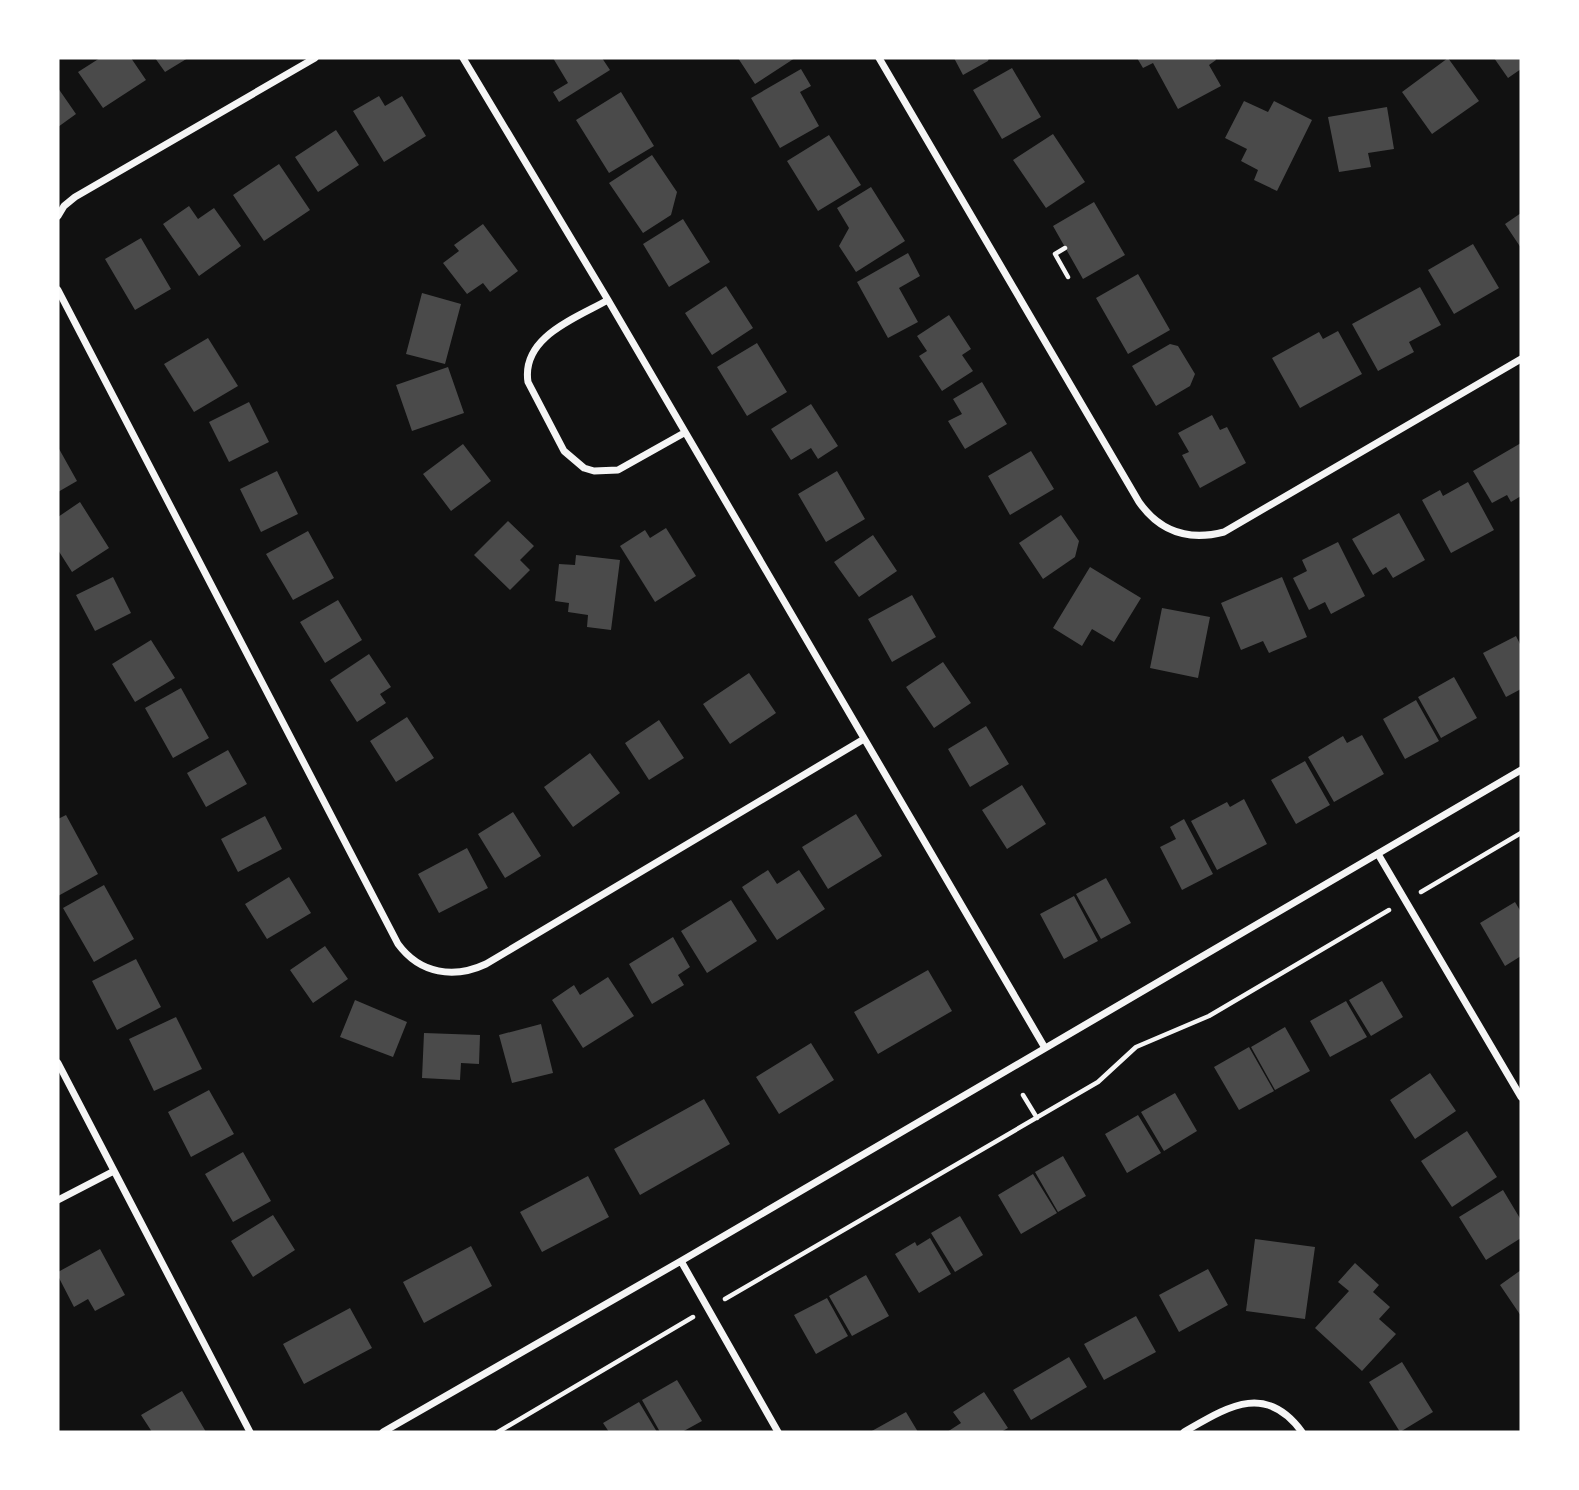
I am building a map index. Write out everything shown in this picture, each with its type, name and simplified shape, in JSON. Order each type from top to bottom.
[{"type":"street","points":[[58,216],[64,206],[75,197],[315,58]]},
{"type":"street","points":[[463,58],[608,300],[1045,1048]]},
{"type":"street","points":[[879,58],[1139,502],[1161,526],[1194,537],[1224,532],[1521,359]]},
{"type":"street","points":[[58,290],[398,944],[407,957],[421,966],[438,972],[456,973],[471,971],[486,964],[864,739]]},
{"type":"street","points":[[608,300],[544,339],[530,355],[527,373],[532,392],[564,451],[584,468],[606,471],[628,466],[684,433]]},
{"type":"street","points":[[383,1432],[681,1261],[1521,769]]},
{"type":"street","points":[[1378,854],[1521,1097]]},
{"type":"street","points":[[58,1063],[250,1432]]},
{"type":"street","points":[[58,1200],[114,1171]]},
{"type":"street","points":[[681,1261],[778,1432]]},
{"type":"street","points":[[1184,1432],[1227,1408],[1256,1404],[1284,1413],[1302,1432]]},
{"type":"path","points":[[1065,248],[1055,254],[1068,277]]},
{"type":"path","points":[[1427,888],[1521,833]]},
{"type":"path","points":[[727,1297],[1098,1082],[1136,1047],[1209,1016],[1385,913]]},
{"type":"path","points":[[1023,1095],[1037,1118]]},
{"type":"path","points":[[498,1432],[685,1323]]},
{"type":"building","points":[[100,58],[131,58],[146,80],[103,108],[78,72]]},
{"type":"building","points":[[155,58],[188,58],[165,72]]},
{"type":"building","points":[[553,58],[602,58],[610,70],[559,102],[553,92],[568,83]]},
{"type":"building","points":[[738,58],[795,58],[755,84]]},
{"type":"building","points":[[954,58],[989,58],[963,75]]},
{"type":"building","points":[[1137,58],[1215,58],[1209,65],[1221,86],[1178,109],[1153,63],[1143,68]]},
{"type":"building","points":[[1448,58],[1479,101],[1432,134],[1402,92]]},
{"type":"building","points":[[1494,58],[1521,58],[1521,69],[1508,78]]},
{"type":"building","points":[[1012,68],[1041,117],[1002,139],[973,90]]},
{"type":"building","points":[[801,69],[811,86],[800,92],[819,126],[780,148],[751,98]]},
{"type":"building","points":[[58,88],[76,114],[58,127]]},
{"type":"building","points":[[621,92],[654,146],[609,173],[576,120]]},
{"type":"building","points":[[379,96],[385,106],[402,96],[426,136],[384,162],[353,111]]},
{"type":"building","points":[[1244,101],[1268,112],[1274,101],[1312,120],[1277,191],[1254,180],[1258,170],[1241,161],[1247,149],[1225,138]]},
{"type":"building","points":[[1387,107],[1394,149],[1368,153],[1371,167],[1339,172],[1328,117]]},
{"type":"building","points":[[336,130],[359,165],[318,192],[295,157]]},
{"type":"building","points":[[1053,134],[1085,182],[1046,208],[1013,160]]},
{"type":"building","points":[[829,135],[861,185],[818,211],[787,161]]},
{"type":"building","points":[[652,155],[677,192],[671,215],[643,233],[609,183]]},
{"type":"building","points":[[279,164],[310,210],[264,241],[233,195]]},
{"type":"building","points":[[871,187],[905,241],[856,272],[839,246],[849,228],[837,208]]},
{"type":"building","points":[[1094,202],[1125,255],[1083,279],[1053,226]]},
{"type":"building","points":[[189,206],[198,219],[214,208],[241,246],[199,276],[163,224]]},
{"type":"building","points":[[1521,213],[1521,248],[1505,224]]},
{"type":"building","points":[[683,219],[710,262],[669,287],[643,244]]},
{"type":"building","points":[[483,224],[518,271],[490,292],[483,283],[467,294],[443,263],[459,251],[454,245]]},
{"type":"building","points":[[141,238],[171,289],[135,310],[105,259]]},
{"type":"building","points":[[1473,244],[1499,288],[1454,314],[1428,270]]},
{"type":"building","points":[[908,253],[920,276],[899,288],[918,322],[888,338],[857,282]]},
{"type":"building","points":[[1138,274],[1170,330],[1128,354],[1096,298]]},
{"type":"building","points":[[726,286],[753,328],[712,355],[685,313]]},
{"type":"building","points":[[1420,287],[1441,325],[1409,342],[1414,352],[1378,371],[1352,324]]},
{"type":"building","points":[[422,293],[461,304],[445,364],[406,354]]},
{"type":"building","points":[[949,315],[971,349],[962,355],[973,371],[942,391],[919,356],[927,351],[917,336]]},
{"type":"building","points":[[1338,331],[1362,374],[1300,408],[1272,358],[1319,332],[1323,339]]},
{"type":"building","points":[[208,338],[238,386],[194,412],[164,364]]},
{"type":"building","points":[[757,343],[787,392],[747,416],[717,367]]},
{"type":"building","points":[[1170,344],[1178,346],[1195,374],[1190,386],[1156,406],[1132,366]]},
{"type":"building","points":[[448,367],[464,413],[412,431],[396,385]]},
{"type":"building","points":[[982,382],[1007,424],[965,449],[948,421],[962,414],[953,399]]},
{"type":"building","points":[[249,402],[269,442],[229,462],[209,422]]},
{"type":"building","points":[[811,404],[838,446],[818,459],[811,448],[791,460],[771,429]]},
{"type":"building","points":[[1212,415],[1220,430],[1227,427],[1246,463],[1200,488],[1182,455],[1189,452],[1178,433]]},
{"type":"building","points":[[1521,443],[1521,496],[1511,502],[1507,495],[1492,503],[1473,471]]},
{"type":"building","points":[[463,444],[491,481],[451,511],[423,474]]},
{"type":"building","points":[[58,447],[77,481],[58,492]]},
{"type":"building","points":[[1031,451],[1054,489],[1010,515],[988,476]]},
{"type":"building","points":[[277,471],[298,514],[261,532],[240,489]]},
{"type":"building","points":[[837,471],[865,519],[826,542],[798,494]]},
{"type":"building","points":[[1468,482],[1494,530],[1451,553],[1422,500],[1440,490],[1443,496]]},
{"type":"building","points":[[80,502],[109,548],[72,572],[58,550],[58,517]]},
{"type":"building","points":[[1399,513],[1425,560],[1393,578],[1386,567],[1373,575],[1352,539]]},
{"type":"building","points":[[1061,515],[1079,541],[1075,557],[1043,579],[1019,543]]},
{"type":"building","points":[[508,521],[534,546],[520,560],[530,570],[510,590],[474,555]]},
{"type":"building","points":[[666,528],[696,576],[655,602],[620,546],[645,530],[650,538]]},
{"type":"building","points":[[308,531],[334,578],[293,600],[266,554]]},
{"type":"building","points":[[873,535],[897,571],[859,597],[834,562]]},
{"type":"building","points":[[1338,542],[1365,596],[1331,614],[1325,602],[1309,610],[1293,578],[1307,571],[1302,560]]},
{"type":"building","points":[[576,555],[620,560],[611,630],[587,627],[588,615],[568,612],[569,603],[555,601],[559,564],[575,565]]},
{"type":"building","points":[[1090,567],[1141,598],[1114,642],[1092,629],[1082,646],[1053,628]]},
{"type":"building","points":[[113,577],[131,613],[95,631],[76,595]]},
{"type":"building","points":[[1282,577],[1307,637],[1269,653],[1263,641],[1241,650],[1221,603]]},
{"type":"building","points":[[912,595],[936,637],[892,662],[868,619]]},
{"type":"building","points":[[338,600],[362,640],[325,663],[300,622]]},
{"type":"building","points":[[1162,608],[1210,617],[1198,678],[1150,668]]},
{"type":"building","points":[[1516,636],[1521,646],[1521,689],[1506,697],[1483,653]]},
{"type":"building","points":[[151,640],[175,678],[135,702],[112,664]]},
{"type":"building","points":[[369,654],[391,687],[380,694],[386,703],[357,722],[330,680]]},
{"type":"building","points":[[943,662],[971,703],[934,728],[906,687]]},
{"type":"building","points":[[749,673],[776,713],[730,744],[703,704]]},
{"type":"building","points":[[1454,677],[1477,718],[1441,738],[1418,697]]},
{"type":"building","points":[[181,688],[209,738],[173,758],[145,708]]},
{"type":"building","points":[[1416,700],[1439,741],[1405,759],[1383,719]]},
{"type":"building","points":[[407,717],[434,758],[396,782],[370,741]]},
{"type":"building","points":[[659,720],[684,758],[649,780],[625,743]]},
{"type":"building","points":[[986,726],[1009,764],[970,787],[948,749]]},
{"type":"building","points":[[1362,735],[1384,774],[1334,802],[1308,757],[1343,736],[1347,743]]},
{"type":"building","points":[[228,750],[247,784],[206,807],[187,773]]},
{"type":"building","points":[[590,753],[620,793],[573,827],[544,787]]},
{"type":"building","points":[[1305,761],[1330,805],[1296,824],[1271,780]]},
{"type":"building","points":[[1022,785],[1046,824],[1007,849],[982,810]]},
{"type":"building","points":[[1244,799],[1267,844],[1217,870],[1191,821],[1227,802],[1230,807]]},
{"type":"building","points":[[513,812],[541,856],[505,878],[478,834]]},
{"type":"building","points":[[856,814],[882,856],[828,889],[802,847]]},
{"type":"building","points":[[66,815],[98,874],[58,896],[58,819]]},
{"type":"building","points":[[265,816],[282,849],[238,872],[221,839]]},
{"type":"building","points":[[1184,819],[1213,874],[1182,890],[1160,847],[1176,839],[1170,827]]},
{"type":"building","points":[[467,848],[488,888],[439,913],[418,874]]},
{"type":"building","points":[[768,870],[777,884],[799,870],[825,909],[777,940],[742,887]]},
{"type":"building","points":[[289,877],[311,913],[267,939],[245,904]]},
{"type":"building","points":[[1106,878],[1131,923],[1101,939],[1076,894]]},
{"type":"building","points":[[104,885],[134,939],[94,962],[63,908]]},
{"type":"building","points":[[1074,896],[1098,941],[1064,959],[1040,914]]},
{"type":"building","points":[[731,900],[757,941],[707,973],[681,931]]},
{"type":"building","points":[[1515,902],[1521,912],[1521,956],[1505,966],[1480,923]]},
{"type":"building","points":[[673,937],[690,967],[678,975],[684,985],[652,1004],[629,964]]},
{"type":"building","points":[[325,946],[348,979],[313,1003],[290,970]]},
{"type":"building","points":[[136,959],[161,1007],[117,1030],[92,981]]},
{"type":"building","points":[[928,970],[952,1011],[878,1054],[854,1012]]},
{"type":"building","points":[[608,977],[634,1016],[583,1048],[552,1000],[574,985],[580,995]]},
{"type":"building","points":[[1382,981],[1403,1017],[1371,1036],[1349,1000]]},
{"type":"building","points":[[355,1000],[407,1022],[393,1057],[340,1037]]},
{"type":"building","points":[[1346,1001],[1367,1037],[1330,1057],[1310,1021]]},
{"type":"building","points":[[176,1017],[202,1069],[154,1091],[129,1039]]},
{"type":"building","points":[[541,1024],[553,1073],[512,1083],[499,1035]]},
{"type":"building","points":[[1285,1027],[1310,1071],[1275,1090],[1251,1047]]},
{"type":"building","points":[[424,1033],[480,1035],[479,1064],[461,1063],[460,1080],[422,1078]]},
{"type":"building","points":[[811,1043],[834,1080],[779,1114],[756,1077]]},
{"type":"building","points":[[1249,1047],[1274,1091],[1239,1110],[1214,1067]]},
{"type":"building","points":[[1430,1073],[1456,1111],[1415,1139],[1390,1100]]},
{"type":"building","points":[[209,1090],[234,1134],[191,1157],[168,1112]]},
{"type":"building","points":[[1175,1093],[1197,1131],[1164,1151],[1141,1112]]},
{"type":"building","points":[[704,1099],[730,1144],[640,1195],[614,1149]]},
{"type":"building","points":[[1138,1115],[1161,1153],[1127,1173],[1105,1134]]},
{"type":"building","points":[[1467,1131],[1497,1177],[1452,1207],[1421,1161]]},
{"type":"building","points":[[243,1152],[271,1201],[233,1222],[205,1174]]},
{"type":"building","points":[[1063,1156],[1086,1196],[1058,1212],[1035,1172]]},
{"type":"building","points":[[1033,1174],[1057,1213],[1021,1234],[998,1195]]},
{"type":"building","points":[[588,1176],[609,1217],[542,1252],[520,1212]]},
{"type":"building","points":[[1503,1190],[1521,1220],[1521,1238],[1486,1260],[1459,1217]]},
{"type":"building","points":[[273,1215],[295,1250],[253,1277],[231,1241]]},
{"type":"building","points":[[960,1216],[983,1255],[955,1272],[931,1233]]},
{"type":"building","points":[[930,1238],[951,1274],[919,1293],[895,1254],[915,1242],[917,1246]]},
{"type":"building","points":[[1255,1239],[1315,1247],[1305,1319],[1246,1311]]},
{"type":"building","points":[[471,1246],[492,1286],[424,1323],[403,1282]]},
{"type":"building","points":[[100,1249],[125,1295],[95,1311],[88,1299],[74,1307],[58,1272]]},
{"type":"building","points":[[1355,1263],[1379,1285],[1373,1292],[1390,1307],[1379,1319],[1396,1334],[1362,1371],[1315,1328],[1349,1291],[1338,1282]]},
{"type":"building","points":[[1208,1269],[1228,1305],[1179,1332],[1159,1295]]},
{"type":"building","points":[[1521,1270],[1521,1316],[1500,1285]]},
{"type":"building","points":[[866,1275],[889,1316],[852,1336],[829,1296]]},
{"type":"building","points":[[827,1298],[848,1336],[816,1354],[794,1315]]},
{"type":"building","points":[[350,1308],[372,1348],[304,1384],[283,1344]]},
{"type":"building","points":[[1136,1316],[1156,1352],[1104,1380],[1084,1344]]},
{"type":"building","points":[[1069,1357],[1087,1387],[1031,1420],[1013,1390]]},
{"type":"building","points":[[1402,1362],[1433,1412],[1400,1432],[1369,1382]]},
{"type":"building","points":[[677,1380],[702,1421],[682,1432],[660,1432],[642,1400]]},
{"type":"building","points":[[182,1391],[206,1432],[152,1432],[141,1415]]},
{"type":"building","points":[[984,1392],[1008,1428],[1001,1432],[947,1432],[961,1423],[953,1412]]},
{"type":"building","points":[[639,1402],[657,1432],[609,1432],[603,1423]]},
{"type":"building","points":[[906,1412],[918,1432],[870,1432]]}]
